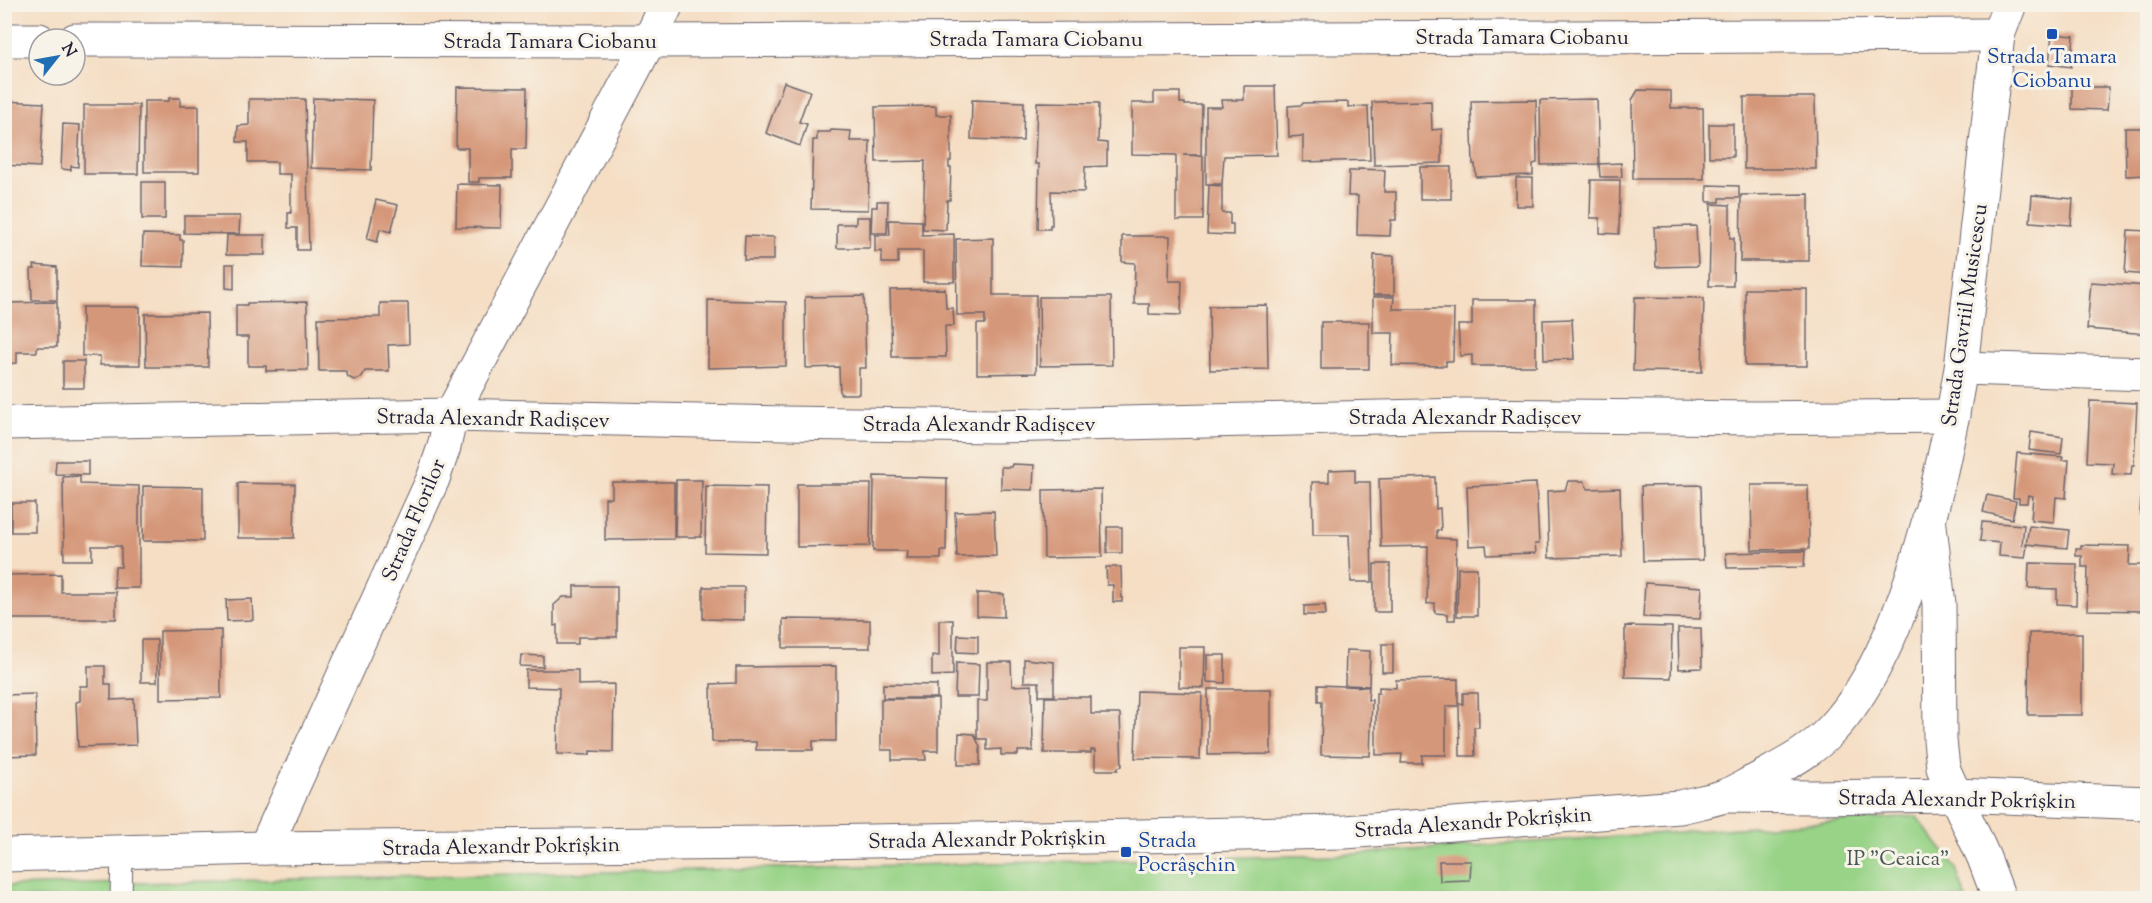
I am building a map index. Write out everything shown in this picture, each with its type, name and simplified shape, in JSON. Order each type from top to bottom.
[{"type":"street","name":"Strada Florilor","points":[[265,848],[433,479],[451,416],[667,4]]},
{"type":"street","name":"Strada Gavriil Musicescu","points":[[1726,795],[1801,757],[1832,730],[1875,669],[1908,588],[1929,515],[1953,416],[1961,368],[1998,35],[2010,4]]},
{"type":"street","name":"Strada Tamara Ciobanu","points":[[87,40],[649,41],[1998,35]]},
{"type":"street","points":[[4,40],[27,40]]},
{"type":"street","points":[[1961,368],[2148,374]]},
{"type":"street","name":"Strada Alexandr Radișcev","points":[[4,423],[451,416],[996,426],[1465,415],[1758,418],[1953,416]]},
{"type":"street","points":[[1929,515],[1939,604],[1940,740],[1943,768],[1984,858],[1999,898]]},
{"type":"street","name":"Strada Alexandr Pokrîșkin","points":[[4,855],[265,848],[778,843],[1345,832],[1680,807],[1726,795],[1824,797],[1955,795],[2148,803]]},
{"type":"lane","points":[[121,898],[123,852]]},
{"type":"green space","name":"IP \"Ceaica\"","points":[[1916,816],[1955,866],[1966,898],[5,898],[4,886],[1339,855]]},
{"type":"building","points":[[2052,34],[2074,36],[2071,67],[2049,64]]},
{"type":"building","points":[[784,82],[810,91],[799,122],[807,124],[800,146],[766,133]]},
{"type":"building","points":[[1244,86],[1275,86],[1277,155],[1224,156],[1222,184],[1206,184],[1206,107],[1222,107],[1221,100],[1244,100]]},
{"type":"building","points":[[457,87],[527,88],[526,149],[512,149],[512,178],[479,178],[479,182],[468,182],[468,148],[456,148]]},
{"type":"building","points":[[2072,87],[2109,87],[2107,110],[2072,109]]},
{"type":"building","points":[[1638,90],[1671,91],[1671,108],[1703,108],[1704,179],[1633,179],[1632,100]]},
{"type":"building","points":[[1154,92],[1180,92],[1180,103],[1202,105],[1201,155],[1183,155],[1203,156],[1203,220],[1176,220],[1176,155],[1132,154],[1132,103],[1154,103]]},
{"type":"building","points":[[1744,97],[1815,97],[1816,169],[1744,169]]},
{"type":"building","points":[[169,98],[180,98],[180,106],[199,106],[199,172],[144,172],[144,101],[169,101]]},
{"type":"building","points":[[313,98],[373,100],[371,170],[311,168]]},
{"type":"building","points":[[249,99],[305,99],[309,250],[297,250],[297,228],[288,228],[288,213],[291,213],[291,174],[277,174],[277,162],[248,162],[248,142],[237,142],[238,126],[249,125]]},
{"type":"building","points":[[1597,99],[1599,164],[1541,165],[1540,100]]},
{"type":"building","points":[[972,100],[1024,102],[1023,141],[971,139]]},
{"type":"building","points":[[1536,100],[1537,163],[1533,164],[1533,175],[1476,177],[1475,164],[1473,164],[1471,101]]},
{"type":"building","points":[[4,101],[44,103],[40,167],[4,165]]},
{"type":"building","points":[[1431,101],[1432,130],[1442,129],[1442,163],[1374,165],[1372,102]]},
{"type":"building","points":[[1037,102],[1099,103],[1098,142],[1107,143],[1107,166],[1085,167],[1084,192],[1051,191],[1052,225],[1050,229],[1038,229],[1039,164],[1035,164]]},
{"type":"building","points":[[1348,102],[1348,107],[1368,106],[1370,160],[1303,162],[1303,136],[1289,137],[1288,106],[1303,103]]},
{"type":"building","points":[[84,105],[139,105],[138,174],[84,174]]},
{"type":"building","points":[[936,106],[936,115],[951,115],[950,200],[947,200],[946,230],[923,229],[925,161],[876,162],[875,107]]},
{"type":"building","points":[[63,124],[80,125],[78,167],[71,166],[71,170],[61,169]]},
{"type":"building","points":[[1709,124],[1733,124],[1733,157],[1709,157]]},
{"type":"building","points":[[2125,128],[2148,128],[2148,175],[2126,176]]},
{"type":"building","points":[[831,130],[851,131],[850,141],[870,141],[868,210],[811,209],[813,140],[817,140],[817,132],[830,132]]},
{"type":"building","points":[[1621,163],[1622,177],[1600,177],[1599,164]]},
{"type":"building","points":[[1420,167],[1451,167],[1451,199],[1420,199]]},
{"type":"building","points":[[1358,169],[1385,170],[1384,192],[1396,192],[1396,220],[1391,220],[1390,236],[1357,235],[1358,196],[1348,196],[1349,171],[1358,171]]},
{"type":"building","points":[[1516,178],[1533,178],[1533,206],[1516,206]]},
{"type":"building","points":[[1591,180],[1620,180],[1619,234],[1600,233],[1600,218],[1590,218]]},
{"type":"building","points":[[142,182],[165,182],[165,219],[142,219]]},
{"type":"building","points":[[457,184],[502,185],[501,228],[456,227]]},
{"type":"building","points":[[1209,185],[1222,186],[1222,213],[1230,213],[1233,235],[1207,234]]},
{"type":"building","points":[[1707,185],[1739,186],[1739,198],[1720,198],[1720,202],[1707,202]]},
{"type":"building","points":[[1809,194],[1809,261],[1740,261],[1741,195]]},
{"type":"building","points":[[2032,195],[2073,199],[2071,225],[2030,222]]},
{"type":"building","points":[[376,200],[398,205],[391,232],[380,229],[377,242],[367,239]]},
{"type":"building","points":[[877,201],[888,201],[887,233],[871,233],[872,207],[877,207]]},
{"type":"building","points":[[1711,204],[1730,205],[1730,238],[1734,238],[1733,286],[1709,286]]},
{"type":"building","points":[[184,216],[240,216],[239,234],[184,233]]},
{"type":"building","points":[[856,217],[870,217],[870,248],[837,248],[837,224],[856,224]]},
{"type":"building","points":[[889,220],[922,221],[922,235],[954,234],[954,282],[923,282],[923,251],[898,251],[898,263],[882,263],[882,251],[875,252],[875,235],[890,235]]},
{"type":"building","points":[[1696,226],[1698,266],[1656,267],[1654,227]]},
{"type":"building","points":[[2128,230],[2148,231],[2148,275],[2125,273]]},
{"type":"building","points":[[143,234],[180,235],[180,240],[183,240],[183,267],[142,266]]},
{"type":"building","points":[[227,235],[265,235],[265,255],[226,255]]},
{"type":"building","points":[[745,236],[774,237],[774,260],[744,260]]},
{"type":"building","points":[[1122,236],[1170,236],[1169,281],[1182,281],[1181,315],[1149,314],[1149,304],[1134,304],[1135,263],[1122,262]]},
{"type":"building","points":[[993,238],[993,295],[1036,295],[1036,373],[977,374],[977,324],[985,324],[985,315],[957,315],[956,239]]},
{"type":"building","points":[[1374,255],[1394,256],[1394,295],[1373,295]]},
{"type":"building","points":[[226,264],[234,264],[234,289],[226,288]]},
{"type":"building","points":[[34,265],[57,267],[57,300],[32,300],[31,269],[35,269]]},
{"type":"building","points":[[2091,282],[2148,286],[2148,334],[2087,329]]},
{"type":"building","points":[[945,289],[946,308],[953,308],[954,326],[945,326],[946,357],[892,357],[890,290]]},
{"type":"building","points":[[1745,289],[1807,289],[1807,366],[1745,366]]},
{"type":"building","points":[[864,296],[866,368],[859,368],[859,394],[840,394],[839,367],[806,368],[805,297]]},
{"type":"building","points":[[1039,297],[1111,297],[1112,365],[1040,366]]},
{"type":"building","points":[[1373,297],[1394,297],[1393,309],[1454,309],[1453,361],[1446,361],[1446,366],[1392,365],[1393,333],[1373,333]]},
{"type":"building","points":[[1635,297],[1704,298],[1702,372],[1633,371]]},
{"type":"building","points":[[708,300],[786,302],[786,366],[708,368]]},
{"type":"building","points":[[1472,300],[1536,300],[1536,366],[1472,366],[1472,355],[1460,356],[1458,325],[1472,325]]},
{"type":"building","points":[[57,302],[57,347],[37,347],[37,352],[17,352],[17,363],[4,364],[4,303]]},
{"type":"building","points":[[307,302],[308,370],[266,371],[266,366],[248,366],[248,337],[236,337],[236,305]]},
{"type":"building","points":[[380,303],[408,303],[409,344],[388,345],[389,371],[365,371],[361,378],[354,380],[348,377],[346,371],[319,371],[318,318],[380,317]]},
{"type":"building","points":[[1267,305],[1268,369],[1210,370],[1209,306]]},
{"type":"building","points":[[82,307],[140,307],[140,365],[100,365],[100,356],[82,356]]},
{"type":"building","points":[[207,313],[208,367],[146,367],[145,314]]},
{"type":"building","points":[[1572,319],[1574,359],[1544,360],[1543,320]]},
{"type":"building","points":[[1321,322],[1369,322],[1369,369],[1321,369]]},
{"type":"building","points":[[63,361],[84,361],[84,388],[63,388]]},
{"type":"building","points":[[2090,401],[2137,403],[2134,465],[2132,465],[2131,475],[2112,474],[2113,463],[2087,462]]},
{"type":"building","points":[[2031,432],[2063,437],[2061,454],[2029,450]]},
{"type":"building","points":[[2017,453],[2063,457],[2062,460],[2069,460],[2066,498],[2056,497],[2054,522],[2031,520],[2033,496],[2028,495],[2027,503],[2019,503],[2019,498],[2013,498]]},
{"type":"building","points":[[56,461],[88,461],[88,475],[55,474]]},
{"type":"building","points":[[1012,464],[1034,465],[1033,490],[1001,489],[1001,467],[1011,467]]},
{"type":"building","points":[[1355,469],[1355,482],[1370,482],[1372,582],[1351,582],[1349,535],[1313,535],[1312,482],[1329,482],[1329,470]]},
{"type":"building","points":[[80,476],[80,484],[139,486],[139,588],[114,588],[115,567],[121,567],[121,546],[92,546],[92,560],[64,560],[63,477]]},
{"type":"building","points":[[874,476],[947,478],[946,551],[941,551],[941,559],[906,559],[907,551],[873,551]]},
{"type":"building","points":[[1435,477],[1436,509],[1440,508],[1441,530],[1437,530],[1437,538],[1456,539],[1455,620],[1448,620],[1448,614],[1435,613],[1435,603],[1427,604],[1428,546],[1381,547],[1379,479]]},
{"type":"building","points":[[676,480],[702,480],[701,537],[675,537]]},
{"type":"building","points":[[1568,481],[1584,481],[1588,489],[1620,488],[1622,556],[1549,558],[1547,491],[1565,490]]},
{"type":"building","points":[[612,482],[674,482],[674,539],[605,540],[605,498],[612,498]]},
{"type":"building","points":[[238,483],[295,484],[294,538],[238,538]]},
{"type":"building","points":[[1536,483],[1539,544],[1535,544],[1536,553],[1487,555],[1486,545],[1469,546],[1467,486]]},
{"type":"building","points":[[797,484],[871,484],[870,546],[797,547]]},
{"type":"building","points":[[1701,485],[1703,560],[1643,561],[1641,486]]},
{"type":"building","points":[[1751,485],[1808,485],[1809,549],[1752,550]]},
{"type":"building","points":[[143,486],[203,487],[203,541],[143,541]]},
{"type":"building","points":[[706,486],[767,487],[766,553],[705,552]]},
{"type":"building","points":[[1101,489],[1102,557],[1044,558],[1043,490]]},
{"type":"building","points":[[1987,495],[2016,501],[2012,519],[1983,512]]},
{"type":"building","points":[[2141,499],[2148,500],[2148,515],[2140,514]]},
{"type":"building","points":[[11,503],[35,503],[35,532],[11,532]]},
{"type":"building","points":[[994,511],[996,556],[957,557],[955,512]]},
{"type":"building","points":[[1982,522],[2024,525],[2022,545],[2027,546],[2025,558],[1999,556],[2000,543],[1980,541]]},
{"type":"building","points":[[2029,526],[2069,530],[2067,548],[2026,544]]},
{"type":"building","points":[[1107,527],[1122,527],[1122,553],[1107,553]]},
{"type":"building","points":[[2081,545],[2130,546],[2129,565],[2148,565],[2148,611],[2087,610],[2088,567],[2082,567],[2082,556],[2076,556],[2076,548],[2081,548]]},
{"type":"building","points":[[1805,551],[1804,567],[1727,568],[1726,553]]},
{"type":"building","points":[[2029,563],[2077,564],[2076,605],[2057,604],[2057,589],[2028,588]]},
{"type":"building","points":[[1374,564],[1390,564],[1390,612],[1374,612]]},
{"type":"building","points":[[1106,567],[1121,567],[1122,602],[1113,602],[1113,585],[1107,585]]},
{"type":"building","points":[[1458,568],[1477,568],[1477,616],[1457,616]]},
{"type":"building","points":[[61,574],[61,592],[116,592],[116,619],[5,619],[4,575]]},
{"type":"building","points":[[1645,583],[1702,587],[1700,619],[1643,617]]},
{"type":"building","points":[[574,586],[617,586],[617,637],[578,637],[578,644],[557,644],[554,605],[563,597],[574,597]]},
{"type":"building","points":[[703,587],[744,587],[744,620],[703,619]]},
{"type":"building","points":[[977,593],[1004,594],[1004,617],[977,616]]},
{"type":"building","points":[[252,599],[253,620],[227,621],[226,600]]},
{"type":"building","points":[[1325,605],[1326,615],[1304,615],[1304,606]]},
{"type":"building","points":[[783,619],[870,620],[870,648],[783,648]]},
{"type":"building","points":[[939,620],[953,620],[953,675],[932,676],[932,655],[939,656]]},
{"type":"building","points":[[1625,626],[1672,627],[1671,678],[1625,677]]},
{"type":"building","points":[[1678,628],[1701,628],[1702,668],[1679,669]]},
{"type":"building","points":[[221,630],[221,698],[160,699],[160,631]]},
{"type":"building","points":[[2029,633],[2082,633],[2082,715],[2028,715]]},
{"type":"building","points":[[958,635],[978,636],[978,653],[957,652]]},
{"type":"building","points":[[141,640],[157,640],[157,682],[141,682]]},
{"type":"building","points":[[1382,644],[1393,644],[1393,672],[1382,672]]},
{"type":"building","points":[[1179,647],[1205,647],[1204,688],[1179,687]]},
{"type":"building","points":[[1346,650],[1370,651],[1369,686],[1345,685]]},
{"type":"building","points":[[521,655],[543,656],[543,667],[520,666]]},
{"type":"building","points":[[1207,655],[1225,655],[1225,683],[1207,682]]},
{"type":"building","points":[[1024,659],[1054,662],[1054,696],[1039,696],[1039,682],[1024,682]]},
{"type":"building","points":[[987,662],[1011,662],[1012,686],[1032,685],[1033,751],[1018,751],[1018,755],[1001,755],[1001,749],[987,750],[987,739],[977,739],[977,701],[987,701]]},
{"type":"building","points":[[956,663],[979,664],[978,697],[955,697]]},
{"type":"building","points":[[88,666],[105,666],[105,684],[111,684],[111,700],[134,699],[136,745],[78,747],[76,702],[80,701],[80,686],[88,686]]},
{"type":"building","points":[[836,666],[836,741],[813,741],[813,750],[756,750],[756,742],[712,742],[711,684],[736,683],[736,667]]},
{"type":"building","points":[[526,670],[578,670],[578,685],[614,684],[613,752],[590,751],[590,755],[557,754],[559,688],[526,687]]},
{"type":"building","points":[[1458,679],[1458,704],[1463,704],[1463,693],[1478,693],[1479,727],[1474,727],[1475,756],[1460,756],[1459,706],[1446,706],[1446,755],[1422,755],[1422,763],[1401,763],[1402,754],[1376,755],[1376,693],[1379,693],[1379,687],[1396,688],[1396,680]]},
{"type":"building","points":[[883,684],[937,685],[937,698],[883,698]]},
{"type":"building","points":[[1318,685],[1369,687],[1368,700],[1372,700],[1370,756],[1321,755],[1322,701],[1318,701]]},
{"type":"building","points":[[1208,689],[1271,689],[1271,754],[1208,755]]},
{"type":"building","points":[[1137,691],[1202,693],[1200,759],[1135,758]]},
{"type":"building","points":[[35,694],[36,755],[4,756],[4,695]]},
{"type":"building","points":[[1045,697],[1091,697],[1091,714],[1120,714],[1122,766],[1118,767],[1118,770],[1095,770],[1095,750],[1091,750],[1091,753],[1044,753]]},
{"type":"building","points":[[881,699],[938,699],[938,751],[925,751],[926,760],[892,760],[892,750],[881,750]]},
{"type":"building","points":[[959,733],[974,734],[980,747],[980,765],[958,765]]},
{"type":"building","points":[[1439,861],[1471,861],[1470,880],[1440,881]]},
{"type":"place","name":"Strada Tamara Ciobanu","points":[[2052,34]]},
{"type":"place","name":"Strada Pocrâşchin","points":[[1126,852]]}]
